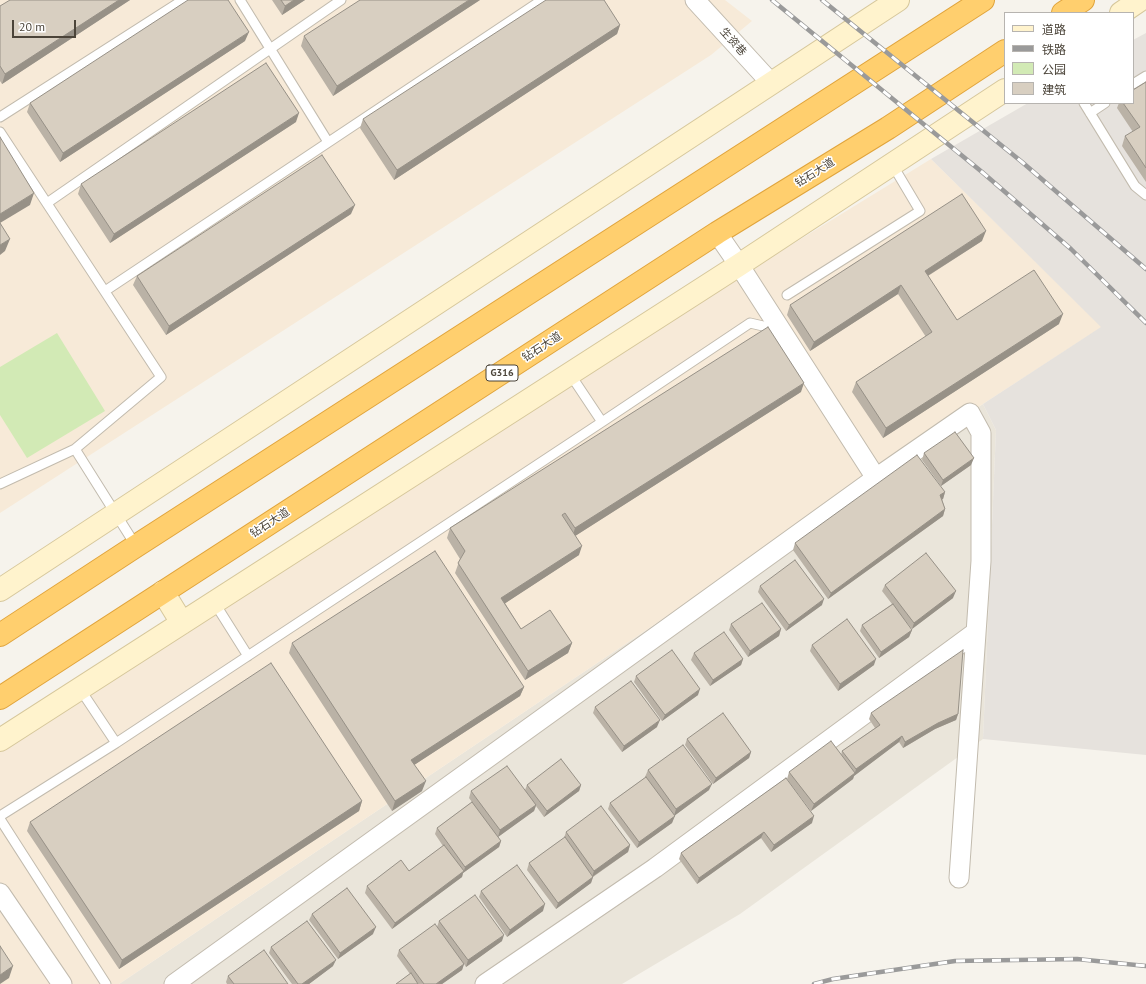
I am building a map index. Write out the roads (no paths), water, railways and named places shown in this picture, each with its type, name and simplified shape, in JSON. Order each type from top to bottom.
[{"type":"highway","points":[[0,635],[983,0]]},
{"type":"highway","points":[[1065,12],[1083,0]]},
{"type":"highway","name":"钻石大道","points":[[0,698],[717,234],[888,128],[1004,52]]},
{"type":"street","name":"生资巷","points":[[695,0],[771,83]]},
{"type":"street","points":[[0,590],[898,0]]},
{"type":"street","points":[[1122,12],[1140,0]]},
{"type":"street","points":[[0,740],[739,266],[1004,91]]},
{"type":"street","points":[[717,234],[876,478]]},
{"type":"street","points":[[174,984],[876,478],[970,413],[981,433],[981,561],[959,878]]},
{"type":"street","points":[[164,592],[182,623]]},
{"type":"street","points":[[485,984],[655,868],[976,632]]},
{"type":"street","points":[[0,893],[62,984]]},
{"type":"lane","points":[[0,117],[183,0]]},
{"type":"lane","points":[[240,0],[328,142]]},
{"type":"lane","points":[[46,203],[341,0]]},
{"type":"lane","points":[[105,291],[542,0]]},
{"type":"lane","points":[[1134,83],[1146,76]]},
{"type":"lane","points":[[1085,104],[1135,186],[1146,195]]},
{"type":"lane","points":[[1090,113],[1104,104]]},
{"type":"lane","points":[[0,132],[161,377],[75,449],[0,484]]},
{"type":"lane","points":[[787,295],[920,211],[892,164]]},
{"type":"lane","points":[[106,984],[0,818],[248,656],[750,323],[763,326]]},
{"type":"lane","points":[[570,374],[602,422]]},
{"type":"lane","points":[[75,449],[136,546]]},
{"type":"lane","points":[[214,602],[248,656]]},
{"type":"lane","points":[[80,689],[116,743]]},
{"type":"railway","points":[[772,0],[982,172],[1071,249],[1146,323]]},
{"type":"railway","points":[[822,0],[1022,162],[1146,269]]},
{"type":"railway","points":[[814,984],[833,979],[955,961],[1077,959],[1146,966]]}]
